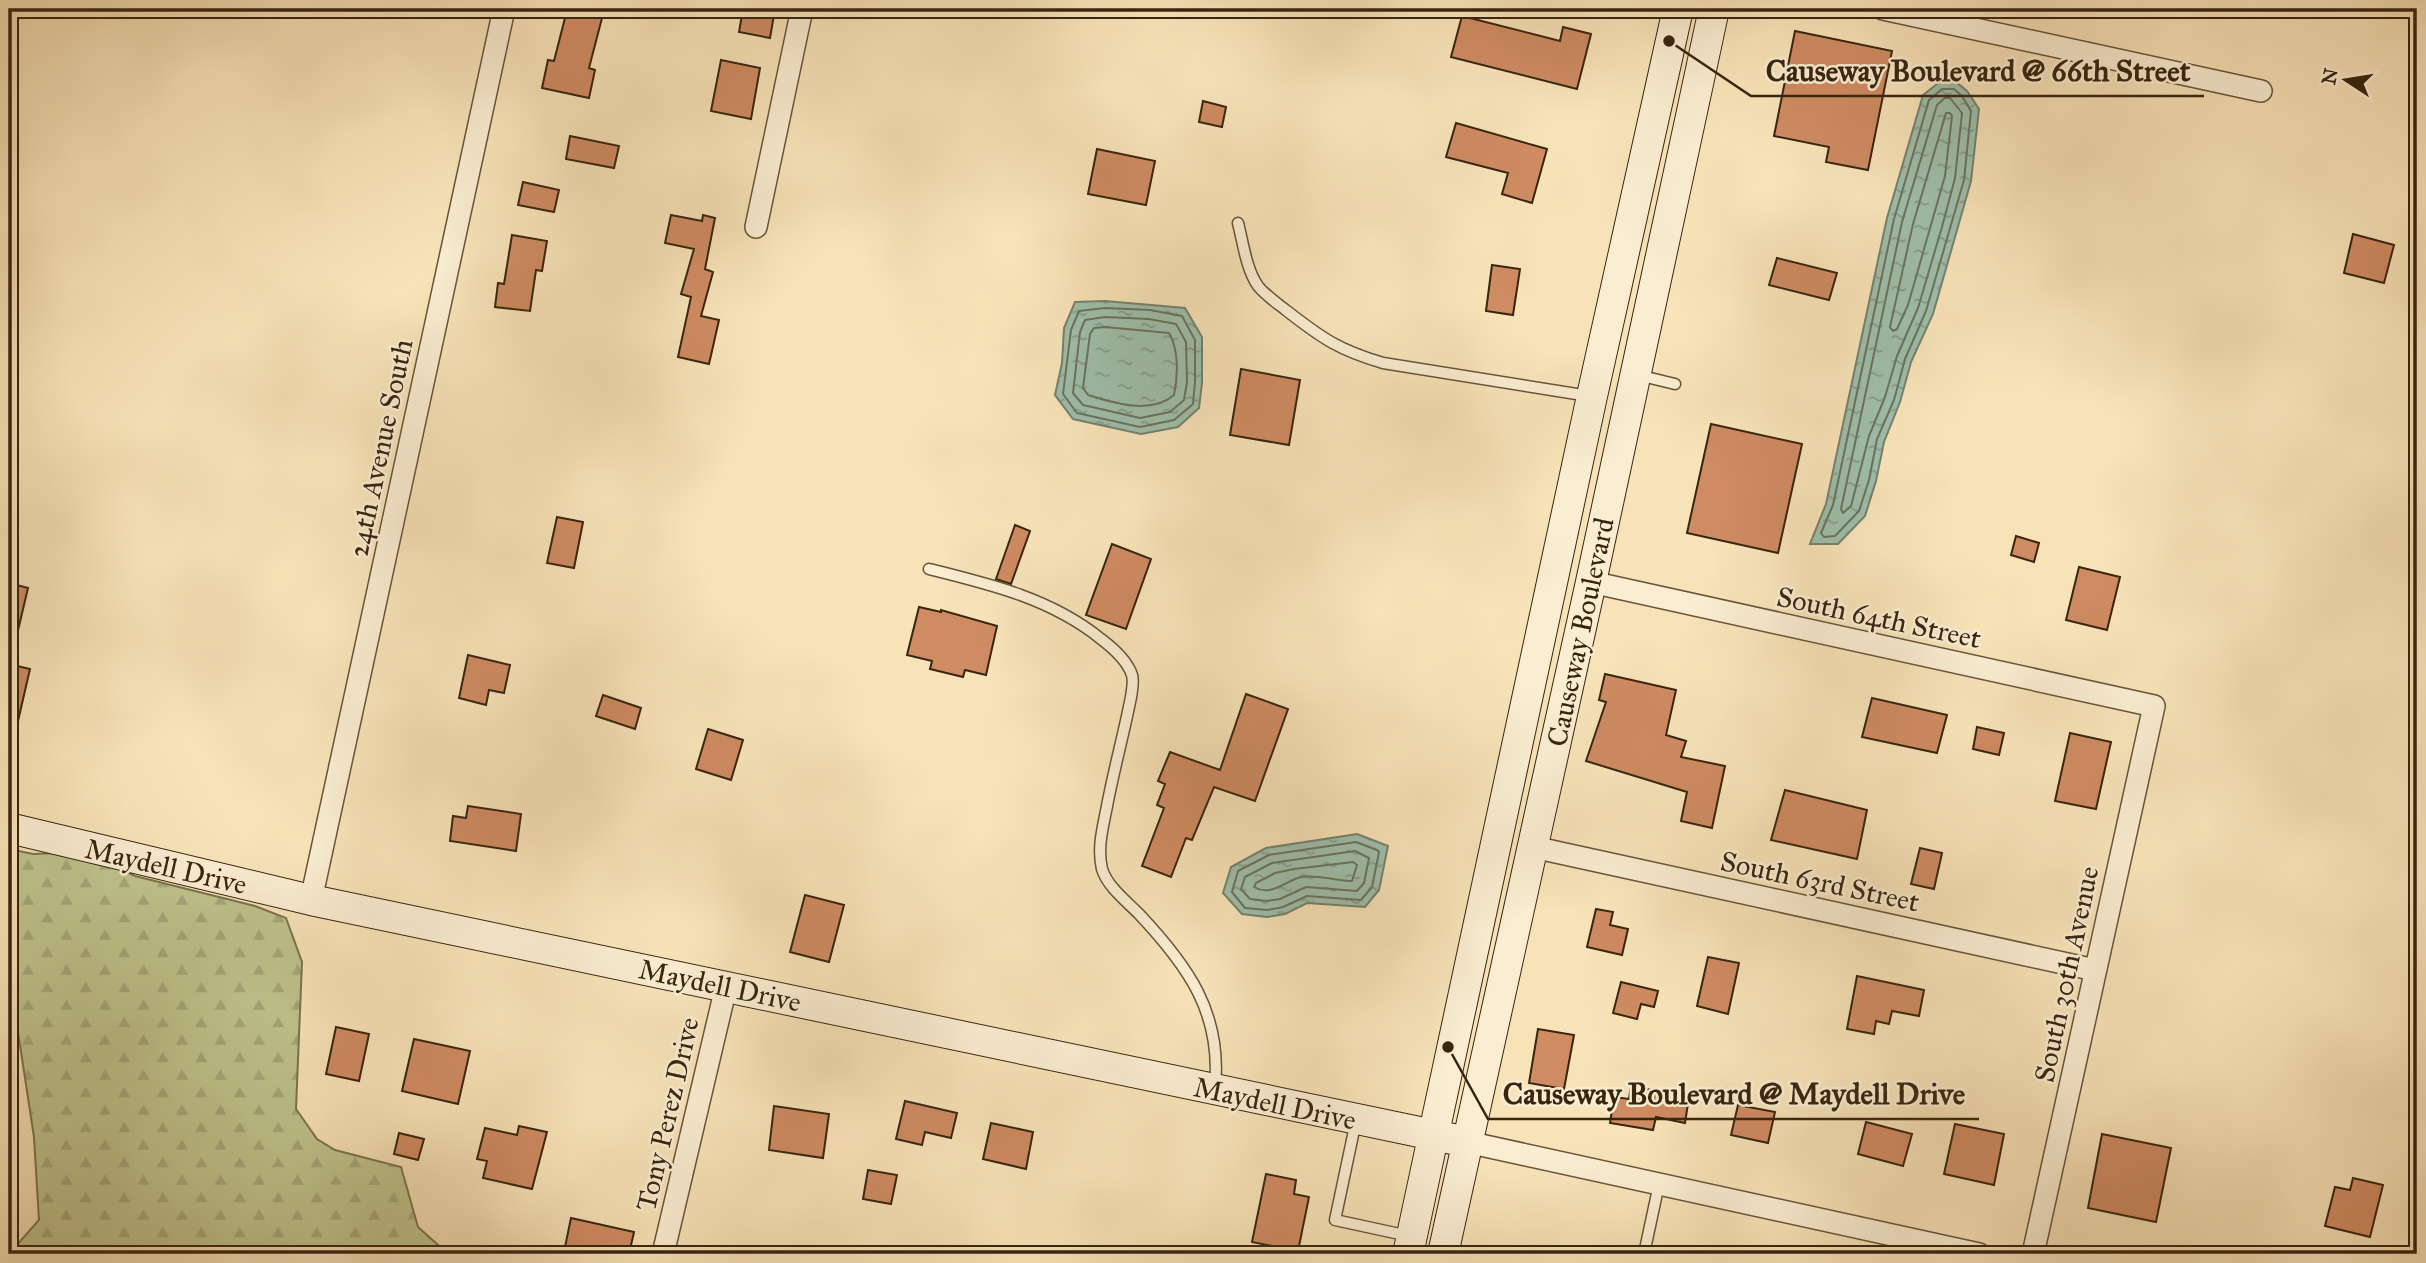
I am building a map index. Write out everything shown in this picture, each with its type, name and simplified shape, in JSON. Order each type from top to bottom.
[{"type":"main road","name":"Causeway Boulevard","points":[[1410,1246],[1592,396],[1678,9]]},
{"type":"main road","name":"Causeway Boulevard","points":[[1443,1254],[1714,9]]},
{"type":"main road","points":[[1633,209],[1640,261],[1623,345],[1623,362],[1635,375]]},
{"type":"main road","name":"Maydell Drive","points":[[9,828],[311,900],[1467,1142]]},
{"type":"street","name":"24th Avenue South","points":[[311,900],[504,9]]},
{"type":"street","points":[[756,227],[802,9]]},
{"type":"street","points":[[1883,9],[2261,91]]},
{"type":"street","name":"South 64th Street","points":[[1591,582],[2154,706]]},
{"type":"street","name":"South 30th Avenue","points":[[2033,1254],[2154,706]]},
{"type":"street","name":"South 63rd Street","points":[[1533,847],[2095,970]]},
{"type":"street","name":"Tony Perez Drive","points":[[663,1254],[726,986]]},
{"type":"street","points":[[1467,1142],[1659,1184],[1896,1245],[1979,1254]]},
{"type":"lane","points":[[1238,223],[1257,285],[1325,341],[1350,354],[1383,363],[1592,396]]},
{"type":"lane","points":[[1635,375],[1675,384]]},
{"type":"lane","points":[[929,569],[1019,594],[1072,617],[1114,649],[1131,673],[1131,697],[1099,844],[1102,871],[1113,888],[1172,953],[1203,1001],[1216,1041],[1215,1090]]},
{"type":"lane","points":[[1356,1120],[1335,1220],[1410,1246]]},
{"type":"lane","points":[[1644,1254],[1659,1184]]},
{"type":"green space","points":[[9,849],[33,854],[82,852],[135,876],[255,906],[286,918],[302,962],[296,1109],[317,1139],[335,1150],[401,1167],[418,1227],[448,1254],[9,1254],[39,1220],[34,1137],[18,1032],[9,1010]]},
{"type":"water","points":[[1941,81],[1956,82],[1967,91],[1979,109],[1971,181],[1933,314],[1911,362],[1900,402],[1884,442],[1865,516],[1838,544],[1810,544],[1826,504],[1887,218],[1923,95]]},
{"type":"water","points":[[1105,301],[1185,308],[1202,337],[1199,408],[1178,427],[1141,434],[1073,419],[1055,395],[1062,363],[1064,328],[1075,302]]},
{"type":"water","points":[[1357,834],[1388,846],[1379,890],[1365,907],[1307,903],[1285,914],[1267,917],[1242,914],[1223,893],[1231,867],[1266,848]]},
{"type":"building","points":[[743,9],[775,9],[770,38],[739,32]]},
{"type":"building","points":[[567,10],[602,18],[589,68],[595,70],[589,98],[542,88],[548,60],[554,61]]},
{"type":"building","points":[[1462,16],[1560,41],[1563,27],[1591,34],[1577,89],[1451,57]]},
{"type":"building","points":[[1795,31],[1892,51],[1868,170],[1826,162],[1829,147],[1774,136]]},
{"type":"building","points":[[721,60],[760,68],[751,119],[711,111]]},
{"type":"building","points":[[1203,101],[1226,107],[1222,127],[1199,122]]},
{"type":"building","points":[[1456,123],[1547,149],[1532,203],[1502,194],[1508,173],[1446,157]]},
{"type":"building","points":[[570,136],[619,146],[614,168],[566,159]]},
{"type":"building","points":[[1097,149],[1155,161],[1146,205],[1088,194]]},
{"type":"building","points":[[523,182],[559,190],[554,212],[518,205]]},
{"type":"building","points":[[671,215],[702,221],[703,215],[715,218],[705,269],[713,272],[701,316],[719,320],[709,364],[678,357],[691,297],[681,294],[694,249],[665,243]]},
{"type":"building","points":[[2353,234],[2394,245],[2384,283],[2344,273]]},
{"type":"building","points":[[512,235],[547,241],[542,271],[536,270],[530,311],[495,307],[498,283],[504,284]]},
{"type":"building","points":[[1777,258],[1837,273],[1829,300],[1769,285]]},
{"type":"building","points":[[1492,265],[1520,269],[1513,315],[1486,311]]},
{"type":"building","points":[[1241,369],[1300,380],[1289,445],[1230,435]]},
{"type":"building","points":[[1711,424],[1802,444],[1778,553],[1687,533]]},
{"type":"building","points":[[557,517],[583,522],[574,568],[547,563]]},
{"type":"building","points":[[1015,525],[1030,531],[1011,584],[996,579]]},
{"type":"building","points":[[2016,536],[2039,543],[2034,562],[2011,555]]},
{"type":"building","points":[[1112,544],[1151,559],[1126,629],[1086,615]]},
{"type":"building","points":[[2079,567],[2120,577],[2107,630],[2066,620]]},
{"type":"building","points":[[9,583],[28,588],[15,643],[9,642]]},
{"type":"building","points":[[919,607],[941,610],[997,626],[986,675],[965,670],[963,677],[930,669],[932,661],[907,655]]},
{"type":"building","points":[[468,655],[510,665],[504,693],[489,690],[486,705],[459,698]]},
{"type":"building","points":[[9,664],[30,669],[15,734],[9,733]]},
{"type":"building","points":[[1605,674],[1676,690],[1666,735],[1686,741],[1681,757],[1725,766],[1712,828],[1681,821],[1687,792],[1586,761],[1606,702],[1599,700]]},
{"type":"building","points":[[1246,694],[1288,709],[1255,801],[1214,787],[1192,840],[1186,838],[1171,877],[1142,866],[1164,808],[1157,805],[1165,784],[1158,781],[1170,752],[1220,770]]},
{"type":"building","points":[[603,695],[641,708],[635,729],[596,716]]},
{"type":"building","points":[[1872,698],[1947,715],[1937,753],[1862,737]]},
{"type":"building","points":[[1977,727],[2004,733],[1999,755],[1973,749]]},
{"type":"building","points":[[708,729],[743,740],[731,780],[696,769]]},
{"type":"building","points":[[2070,733],[2111,742],[2096,809],[2055,801]]},
{"type":"building","points":[[1785,790],[1867,810],[1857,859],[1771,840]]},
{"type":"building","points":[[468,806],[521,814],[516,851],[450,841],[453,816],[466,818]]},
{"type":"building","points":[[1920,848],[1942,853],[1934,889],[1911,884]]},
{"type":"building","points":[[805,895],[844,905],[829,962],[790,952]]},
{"type":"building","points":[[1596,909],[1613,912],[1610,925],[1628,929],[1622,955],[1587,947]]},
{"type":"building","points":[[1708,957],[1739,963],[1728,1014],[1697,1006]]},
{"type":"building","points":[[1857,976],[1924,990],[1919,1016],[1892,1011],[1889,1024],[1876,1021],[1874,1034],[1847,1029]]},
{"type":"building","points":[[1621,982],[1658,991],[1654,1007],[1641,1004],[1637,1019],[1613,1013]]},
{"type":"building","points":[[336,1027],[369,1034],[359,1081],[326,1074]]},
{"type":"building","points":[[1538,1029],[1574,1035],[1564,1089],[1529,1083]]},
{"type":"building","points":[[414,1039],[470,1051],[458,1104],[402,1091]]},
{"type":"building","points":[[1631,1086],[1689,1097],[1685,1123],[1656,1117],[1653,1130],[1610,1123],[1614,1097],[1629,1099]]},
{"type":"building","points":[[905,1101],[957,1113],[951,1138],[925,1132],[922,1145],[896,1139]]},
{"type":"building","points":[[1738,1105],[1775,1112],[1768,1143],[1731,1135]]},
{"type":"building","points":[[774,1106],[829,1114],[823,1158],[769,1150]]},
{"type":"building","points":[[1866,1122],[1912,1134],[1903,1166],[1858,1154]]},
{"type":"building","points":[[991,1123],[1033,1132],[1026,1169],[983,1159]]},
{"type":"building","points":[[1955,1124],[2004,1134],[1994,1185],[1944,1174]]},
{"type":"building","points":[[519,1126],[547,1132],[532,1189],[483,1178],[487,1161],[477,1159],[485,1128],[517,1135]]},
{"type":"building","points":[[399,1133],[424,1139],[418,1160],[394,1154]]},
{"type":"building","points":[[2102,1134],[2171,1148],[2156,1222],[2088,1208]]},
{"type":"building","points":[[868,1170],[897,1175],[891,1204],[863,1199]]},
{"type":"building","points":[[1266,1174],[1296,1180],[1294,1194],[1309,1197],[1298,1251],[1252,1242]]},
{"type":"building","points":[[2353,1178],[2383,1185],[2370,1237],[2325,1226],[2335,1187],[2350,1190]]},
{"type":"building","points":[[571,1218],[634,1232],[629,1254],[579,1254],[580,1250],[565,1247]]},
{"type":"place","name":"Causeway Boulevard @ 66th Street","points":[[1669,41]]},
{"type":"place","name":"Causeway Boulevard @ Maydell Drive","points":[[1448,1047]]}]
